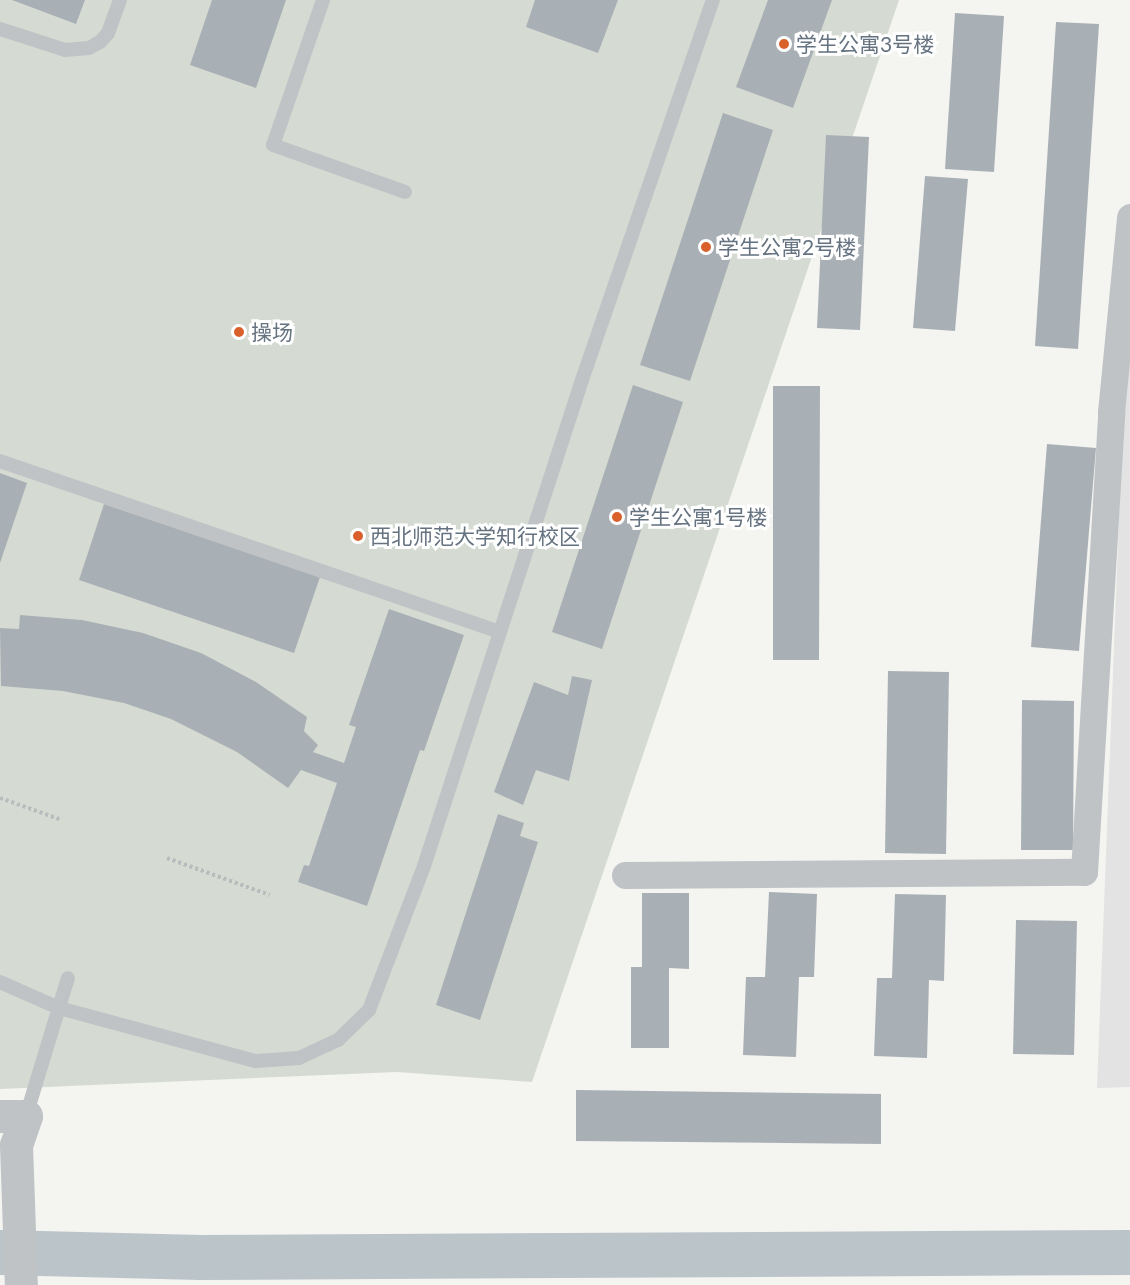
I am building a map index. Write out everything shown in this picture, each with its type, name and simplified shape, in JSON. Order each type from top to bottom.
[{"type":"street","points":[[625,875],[1084,872],[1111,412],[1130,217]]},
{"type":"street","points":[[13,1116],[21,1282]]},
{"type":"lane","points":[[0,29],[64,50],[83,50],[100,42],[108,33],[120,0]]},
{"type":"lane","points":[[323,0],[273,145],[405,192]]},
{"type":"lane","points":[[0,982],[59,1008],[256,1061],[299,1058],[338,1040],[369,1010],[424,866],[582,380],[713,0]]},
{"type":"lane","points":[[0,461],[500,632]]},
{"type":"lane","points":[[13,1116],[59,1008],[68,978]]},
{"type":"path","points":[[0,798],[59,819]]},
{"type":"path","points":[[167,858],[270,895]]},
{"type":"shaded area","name":"西北师范大学知行校区","points":[[0,0],[899,0],[532,1082],[397,1072],[0,1089]]},
{"type":"shaded area","points":[[1130,233],[1130,1087],[1097,1088]]},
{"type":"building","points":[[12,0],[85,0],[76,24]]},
{"type":"building","points":[[212,0],[286,0],[256,88],[190,65]]},
{"type":"building","points":[[535,0],[618,0],[598,53],[526,27]]},
{"type":"building","name":"学生公寓3号楼","points":[[768,0],[832,0],[793,108],[736,87]]},
{"type":"building","points":[[955,13],[1004,16],[994,172],[945,169]]},
{"type":"building","points":[[1056,22],[1099,24],[1078,349],[1035,346]]},
{"type":"building","name":"学生公寓2号楼","points":[[723,113],[773,130],[690,381],[640,365]]},
{"type":"building","points":[[826,135],[869,137],[860,330],[817,328]]},
{"type":"building","points":[[925,176],[968,179],[955,331],[913,328]]},
{"type":"building","name":"学生公寓1号楼","points":[[633,385],[683,402],[602,649],[552,632]]},
{"type":"building","points":[[773,386],[820,386],[819,660],[773,660]]},
{"type":"building","points":[[1047,444],[1096,448],[1079,651],[1031,647]]},
{"type":"building","points":[[0,473],[27,483],[0,563]]},
{"type":"building","points":[[104,504],[320,577],[294,653],[79,580]]},
{"type":"building","points":[[389,609],[464,635],[424,751],[420,750],[367,906],[298,882],[304,865],[309,866],[337,783],[301,770],[288,788],[237,752],[171,719],[124,703],[63,691],[1,686],[0,628],[19,629],[20,615],[82,620],[143,633],[201,653],[256,682],[307,717],[304,731],[318,745],[313,752],[344,763],[356,727],[349,725]]},
{"type":"building","points":[[888,671],[949,672],[946,854],[885,853]]},
{"type":"building","points":[[572,676],[592,680],[569,781],[536,770],[523,805],[494,792],[534,682],[568,695]]},
{"type":"building","points":[[1022,700],[1074,701],[1073,850],[1021,850]]},
{"type":"building","points":[[498,814],[524,823],[520,836],[538,842],[480,1020],[436,1005]]},
{"type":"building","points":[[769,892],[817,894],[814,977],[799,977],[796,1057],[743,1055],[746,977],[765,977]]},
{"type":"building","points":[[642,893],[689,893],[689,969],[669,968],[669,1048],[631,1048],[631,967],[642,967]]},
{"type":"building","points":[[895,894],[946,895],[944,981],[929,980],[927,1058],[874,1056],[877,978],[892,978]]},
{"type":"building","points":[[1016,920],[1077,921],[1074,1055],[1013,1054]]},
{"type":"building","points":[[576,1090],[881,1094],[881,1144],[576,1141]]},
{"type":"waterway","points":[[0,1252],[200,1257],[1130,1252]]},
{"type":"place","name":"学生公寓3号楼","points":[[784,44]]},
{"type":"place","name":"学生公寓2号楼","points":[[706,247]]},
{"type":"place","name":"操场","points":[[239,332]]},
{"type":"place","name":"学生公寓1号楼","points":[[617,517]]},
{"type":"place","name":"西北师范大学知行校区","points":[[358,536]]}]
